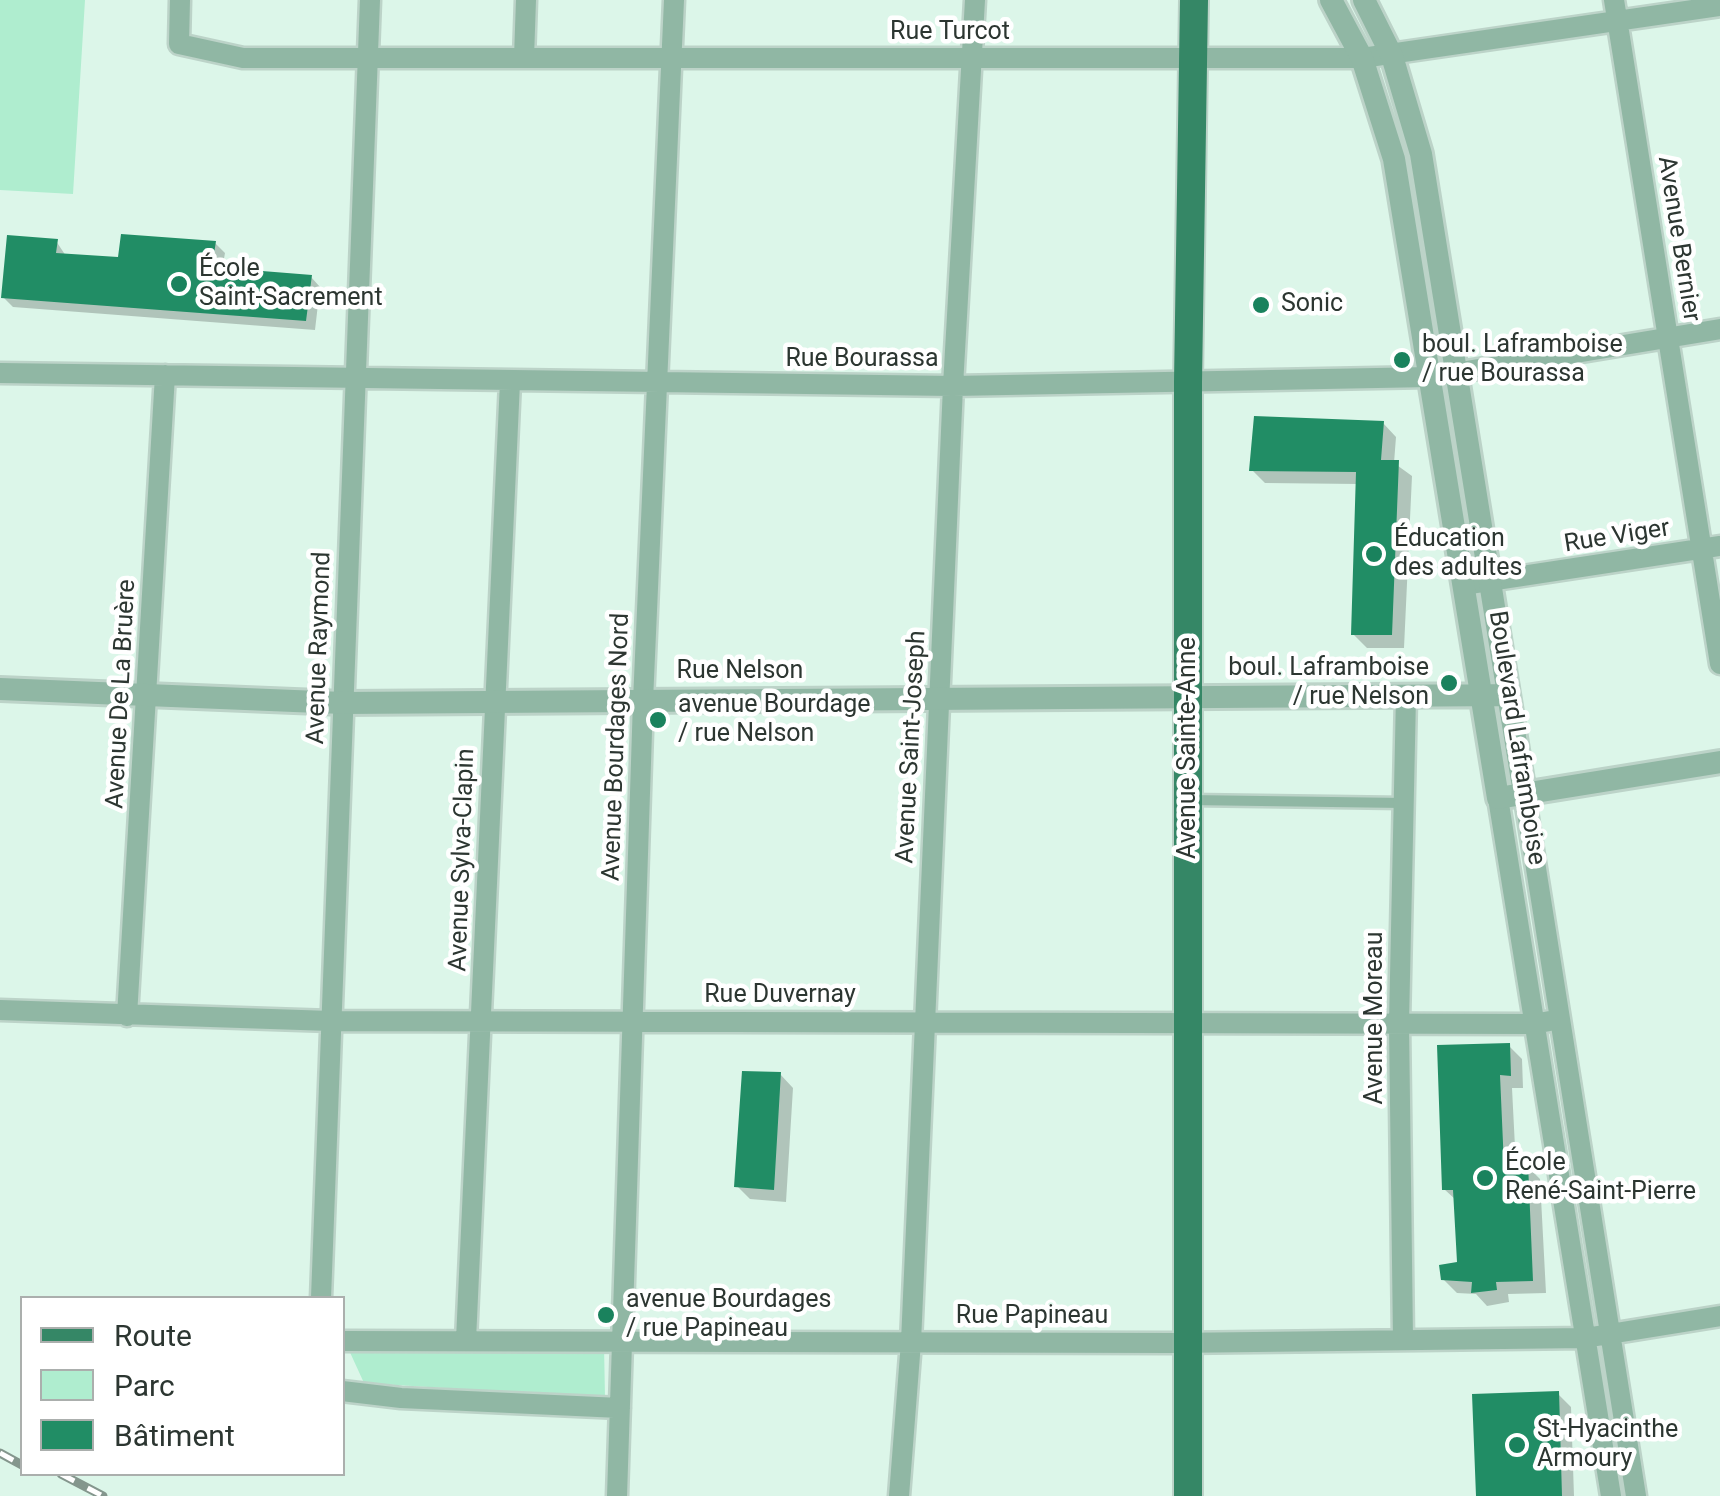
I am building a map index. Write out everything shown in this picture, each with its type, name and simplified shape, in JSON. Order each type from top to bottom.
[{"type":"main road","name":"Avenue Sainte-Anne","points":[[1188,1496],[1188,382],[1194,0]]},
{"type":"street","name":"Rue Turcot","points":[[180,0],[178,44],[243,58],[1362,58],[1392,56],[1616,10],[1720,6]]},
{"type":"street","name":"Avenue Raymond","points":[[320,1296],[370,0]]},
{"type":"street","points":[[524,58],[526,0]]},
{"type":"street","name":"Avenue Bourdages Nord","points":[[618,1496],[642,700],[674,0]]},
{"type":"street","name":"Avenue Saint-Joseph","points":[[899,1496],[911,1342],[953,386],[975,0]]},
{"type":"street","name":"Boulevard Laframboise","points":[[1331,0],[1362,58],[1394,159],[1611,1496]]},
{"type":"street","name":"Boulevard Laframboise","points":[[1364,0],[1392,56],[1422,154],[1636,1496]]},
{"type":"street","name":"Avenue Bernier","points":[[1616,10],[1668,338],[1711,547],[1720,664]]},
{"type":"street","name":"Rue Bourassa","points":[[0,373],[953,386],[1430,377],[1720,329]]},
{"type":"street","name":"Avenue De La Bruère","points":[[127,1016],[165,376]]},
{"type":"street","name":"Avenue Sylva-Clapin","points":[[466,1340],[510,382]]},
{"type":"street","name":"Rue Viger","points":[[1463,585],[1711,547]]},
{"type":"street","name":"Rue Nelson","points":[[0,689],[343,702],[1508,695]]},
{"type":"street","name":"Avenue Moreau","points":[[1403,1340],[1399,1023],[1406,696]]},
{"type":"street","points":[[1498,798],[1720,762]]},
{"type":"street","name":"Rue Duvernay","points":[[0,1010],[481,1022],[1190,1020],[1534,1024],[1560,1019]]},
{"type":"street","name":"Rue Papineau","points":[[345,1341],[1189,1342],[1585,1338],[1720,1316]]},
{"type":"street","points":[[345,1391],[401,1398],[620,1408]]},
{"type":"lane","points":[[1189,800],[1403,803]]},
{"type":"green space","points":[[0,0],[85,0],[73,194],[0,190]]},
{"type":"green space","points":[[604,1345],[605,1398],[364,1383],[348,1348]]},
{"type":"building","points":[[121,234],[216,241],[212,267],[312,275],[306,321],[1,298],[7,235],[58,239],[56,253],[118,257]]},
{"type":"building","name":"Éducation des adultes","points":[[1254,416],[1384,421],[1381,460],[1399,460],[1392,635],[1351,635],[1356,472],[1249,471]]},
{"type":"building","name":"École René-Saint-Pierre","points":[[1510,1043],[1511,1076],[1500,1075],[1504,1166],[1528,1163],[1533,1281],[1496,1282],[1497,1290],[1471,1293],[1472,1282],[1441,1280],[1439,1265],[1457,1262],[1453,1190],[1442,1190],[1437,1045]]},
{"type":"building","points":[[742,1071],[781,1072],[774,1190],[734,1187]]},
{"type":"building","name":"St-Hyacinthe Armoury","points":[[1559,1391],[1562,1496],[1476,1496],[1472,1394]]},
{"type":"railway","points":[[0,1453],[20,1464]]},
{"type":"railway","points":[[65,1476],[103,1496]]},
{"type":"place","name":"École Saint-Sacrement","points":[[179,284]]},
{"type":"place","name":"Sonic","points":[[1261,305]]},
{"type":"place","name":"boul. Laframboise / rue Bourassa","points":[[1402,360]]},
{"type":"place","name":"Éducation des adultes","points":[[1374,554]]},
{"type":"place","name":"boul. Laframboise / rue Nelson","points":[[1449,683]]},
{"type":"place","name":"avenue Bourdage / rue Nelson","points":[[658,720]]},
{"type":"place","name":"École René-Saint-Pierre","points":[[1485,1178]]},
{"type":"place","name":"avenue Bourdages / rue Papineau","points":[[606,1315]]},
{"type":"place","name":"St-Hyacinthe Armoury","points":[[1517,1445]]}]
